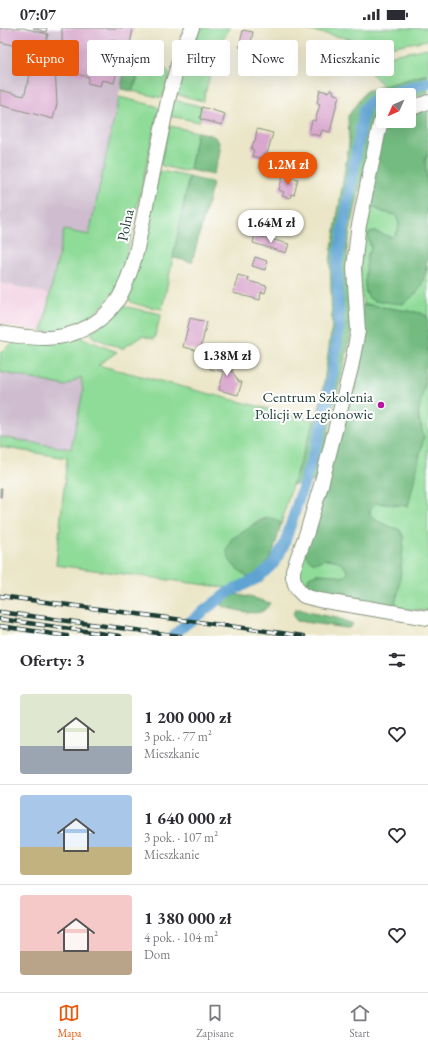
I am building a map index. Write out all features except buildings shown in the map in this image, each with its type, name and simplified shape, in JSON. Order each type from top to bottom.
[{"type":"street","name":"Polna","points":[[0,333],[24,338],[63,337],[73,334],[93,325],[105,315],[120,296],[136,253],[171,89],[183,47],[192,28]]},
{"type":"street","points":[[416,106],[428,102]]},
{"type":"street","points":[[379,128],[358,230],[354,268],[358,331],[352,368],[321,485],[307,532],[293,570],[293,577],[298,590],[304,596],[319,600],[428,618]]},
{"type":"shaded area","points":[[0,28],[134,28],[131,40],[87,40],[87,76],[123,76],[89,235],[64,230],[50,294],[0,283]]},
{"type":"shaded area","points":[[0,283],[50,294],[42,331],[0,324]]},
{"type":"shaded area","points":[[0,372],[66,386],[80,376],[83,391],[71,449],[0,437]]},
{"type":"green space","points":[[201,28],[230,28],[223,40],[194,40]]},
{"type":"green space","points":[[297,28],[428,28],[428,40],[394,46],[394,40],[355,40]]},
{"type":"green space","points":[[428,48],[428,74],[384,86],[374,76],[394,76],[394,55]]},
{"type":"green space","points":[[164,67],[170,76],[162,98],[132,91],[138,76],[164,76]]},
{"type":"green space","points":[[428,74],[428,93],[416,97],[416,88],[377,88]]},
{"type":"green space","points":[[123,76],[138,76],[132,91],[121,89]]},
{"type":"green space","points":[[181,76],[210,76],[203,101],[175,94]]},
{"type":"green space","points":[[376,88],[376,114],[347,246],[352,330],[317,481],[292,485],[320,405],[324,382],[332,325],[330,261],[349,145],[348,116],[366,91]]},
{"type":"green space","points":[[119,97],[156,106],[159,109],[124,265],[116,289],[108,300],[91,316],[69,328],[42,331],[64,230],[89,235]]},
{"type":"green space","points":[[173,100],[202,107],[199,122],[170,116]]},
{"type":"green space","points":[[428,109],[428,154],[425,158],[428,185],[426,271],[418,291],[403,304],[374,301],[369,298],[365,286],[367,256],[371,247],[368,233],[373,231],[392,237],[397,232],[399,226],[395,215],[383,212],[367,204],[383,132],[386,128],[416,128],[416,113]]},
{"type":"green space","points":[[170,126],[197,132],[190,170],[183,171],[160,164]]},
{"type":"green space","points":[[197,132],[213,136],[219,144],[220,149],[218,160],[213,175],[190,170]]},
{"type":"green space","points":[[428,154],[428,185],[425,160]]},
{"type":"green space","points":[[161,171],[189,177],[162,309],[133,303],[129,300],[127,295],[159,173]]},
{"type":"green space","points":[[189,177],[213,183],[192,262],[173,258]]},
{"type":"green space","points":[[367,204],[383,212],[395,215],[399,226],[397,232],[392,237],[373,231],[368,238],[371,247],[367,256],[366,293],[369,298],[421,285],[428,265],[428,317],[421,313],[363,305],[359,279]]},
{"type":"green space","points":[[363,305],[421,313],[428,317],[428,363],[425,370],[425,384],[418,413],[424,437],[409,503],[408,506],[376,503],[370,510],[371,516],[374,519],[400,530],[404,538],[399,589],[394,608],[308,591],[306,587],[309,577],[316,574],[342,577],[347,575],[348,572],[342,564],[334,559],[325,559],[313,562],[303,551]]},
{"type":"green space","points":[[122,306],[161,314],[154,339],[142,336],[122,349],[92,336],[93,331]]},
{"type":"green space","points":[[80,337],[117,352],[98,365],[315,421],[292,485],[281,524],[274,519],[263,519],[231,539],[234,565],[249,578],[229,588],[56,565],[67,458],[0,447],[0,437],[71,449],[83,391],[81,377],[66,386],[0,372],[0,353],[16,342]]},
{"type":"green space","points":[[425,384],[428,385],[428,611],[394,608],[399,589],[400,530],[374,519],[370,512],[376,503],[408,506],[422,427],[419,411]]},
{"type":"green space","points":[[268,518],[276,519],[281,524],[276,543],[268,561],[258,573],[249,578],[238,570],[232,563],[228,556],[227,548],[231,539],[252,525]]},
{"type":"green space","points":[[303,551],[325,559],[338,561],[348,572],[347,575],[342,577],[316,574],[308,591],[296,580]]},
{"type":"green space","points":[[235,594],[270,603],[263,611],[255,613],[224,607],[222,605],[227,597]]},
{"type":"green space","points":[[300,609],[307,612],[337,618],[353,624],[349,628],[346,628],[297,621],[293,613],[295,610]]},
{"type":"waterway","points":[[409,88],[428,83]]},
{"type":"waterway","points":[[173,636],[227,593],[258,578],[274,563],[284,545],[320,434],[332,377],[339,327],[337,265],[364,109],[376,98]]},
{"type":"railway","points":[[0,596],[304,636]]},
{"type":"railway","points":[[0,612],[180,636]]},
{"type":"railway","points":[[0,619],[120,636]]},
{"type":"railway","points":[[0,626],[67,636]]},
{"type":"place","name":"Centrum Szkolenia Policji w Legionowie","points":[[381,405]]}]
